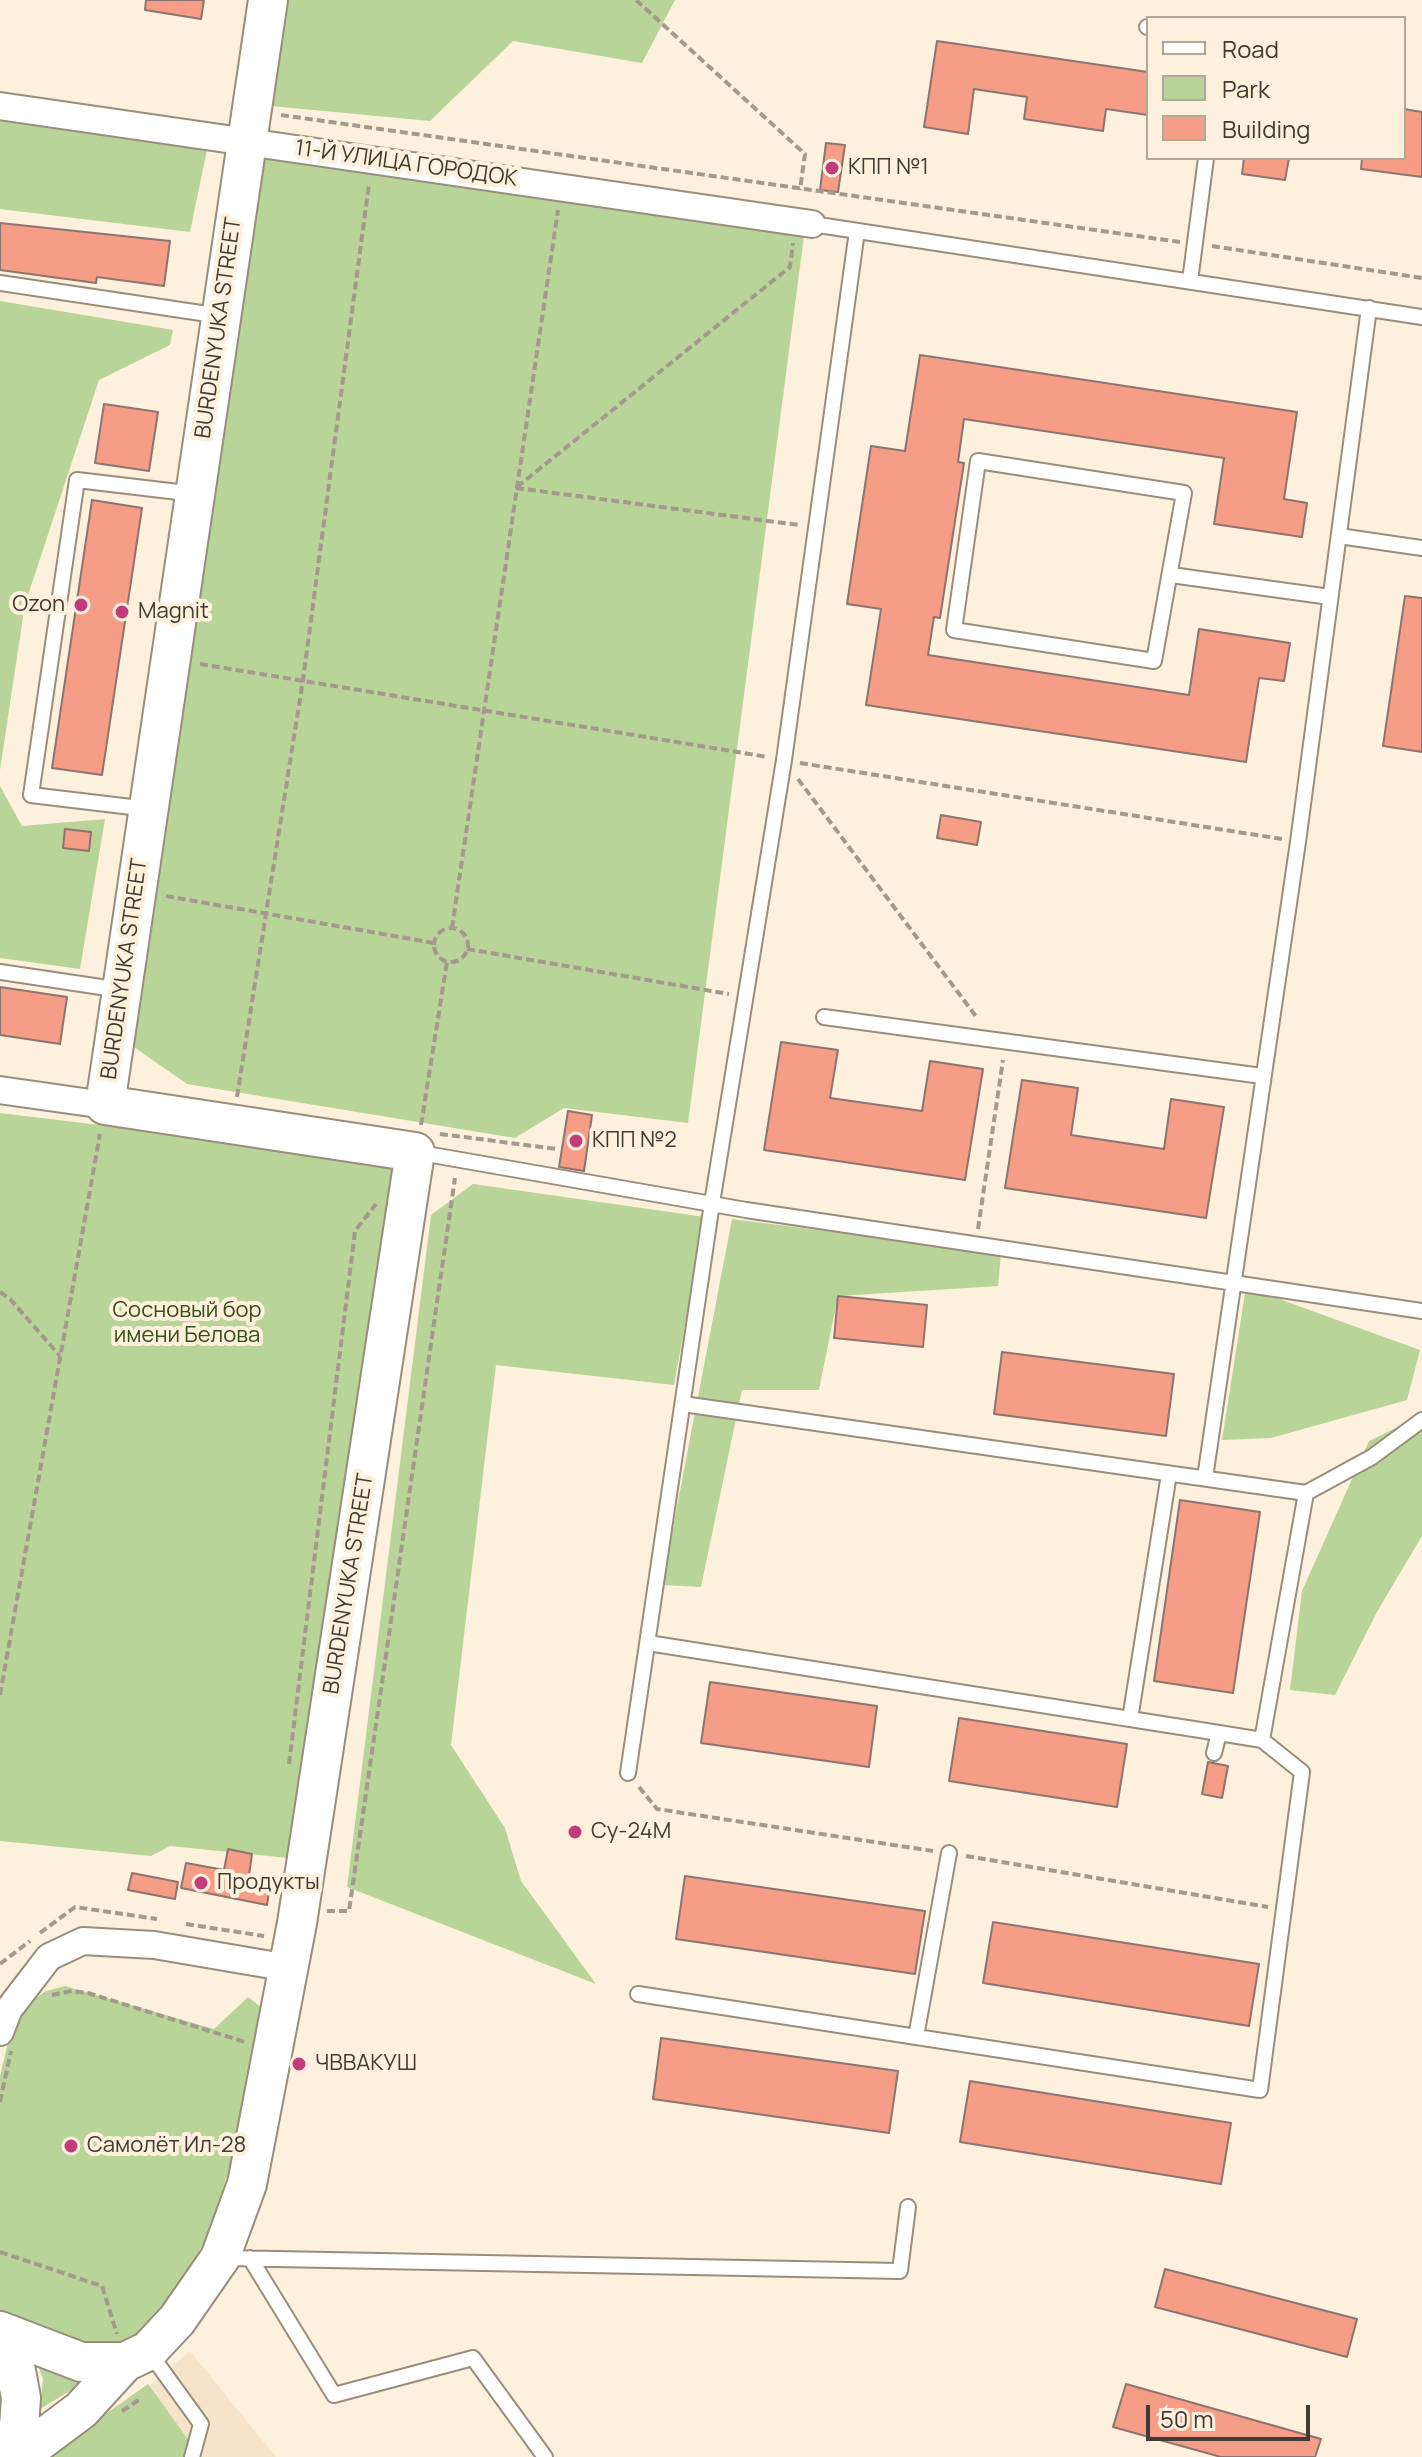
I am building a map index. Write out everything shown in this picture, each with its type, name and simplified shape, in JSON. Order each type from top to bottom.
[{"type":"street","name":"BURDENYUKA STREET","points":[[18,2457],[81,2410],[134,2348],[177,2320],[235,2258],[299,1912],[415,1152],[105,1105],[268,0]]},
{"type":"street","name":"11-Й УЛИЦА ГОРОДОК","points":[[0,106],[249,127],[372,158],[804,223]]},
{"type":"street","points":[[0,1090],[105,1105]]},
{"type":"street","points":[[6,2041],[9,2009],[49,1957],[83,1941],[154,1945],[289,1968]]},
{"type":"street","points":[[0,2331],[81,2362],[134,2348]]},
{"type":"street","points":[[0,2343],[16,2371],[21,2398],[19,2426],[3,2457]]},
{"type":"lane","points":[[1190,281],[1206,160]]},
{"type":"lane","points":[[804,223],[1422,317]]},
{"type":"lane","points":[[628,1773],[712,1203],[748,997],[784,760],[857,231]]},
{"type":"lane","points":[[0,283],[221,316]]},
{"type":"lane","points":[[1205,1478],[1298,842],[1369,308]]},
{"type":"lane","points":[[978,461],[1184,493],[1171,575],[1154,661],[954,630],[978,461]]},
{"type":"lane","points":[[148,809],[31,795],[77,480],[195,494]]},
{"type":"lane","points":[[1339,536],[1422,548]]},
{"type":"lane","points":[[1171,575],[1330,597]]},
{"type":"lane","points":[[0,972],[122,990]]},
{"type":"lane","points":[[824,1017],[1262,1076]]},
{"type":"lane","points":[[415,1152],[976,1245],[1422,1311]]},
{"type":"lane","points":[[683,1404],[1306,1493],[1372,1457],[1422,1420]]},
{"type":"lane","points":[[1130,1719],[1169,1474]]},
{"type":"lane","points":[[1262,1740],[1306,1493]]},
{"type":"lane","points":[[638,1994],[1260,2090],[1302,1772],[1262,1740],[648,1643]]},
{"type":"lane","points":[[1214,1753],[1219,1733]]},
{"type":"lane","points":[[916,2037],[949,1853]]},
{"type":"lane","points":[[235,2258],[900,2271],[908,2207]]},
{"type":"lane","points":[[235,2258],[334,2395],[473,2358],[545,2457]]},
{"type":"lane","points":[[134,2348],[201,2424],[192,2457]]},
{"type":"path","points":[[636,0],[805,154],[800,190]]},
{"type":"path","points":[[249,127],[800,190],[861,194],[1422,278]]},
{"type":"path","points":[[237,1101],[303,680],[372,158]]},
{"type":"path","points":[[452,928],[562,186]]},
{"type":"path","points":[[516,488],[790,267],[804,223]]},
{"type":"path","points":[[516,488],[818,528]]},
{"type":"path","points":[[170,659],[1298,842]]},
{"type":"path","points":[[784,760],[999,1041],[976,1245]]},
{"type":"path","points":[[137,891],[434,943]]},
{"type":"path","points":[[452,928],[464,935],[467,949],[458,961],[447,962],[435,953],[434,943],[440,932],[452,928]]},
{"type":"path","points":[[467,949],[748,997]]},
{"type":"path","points":[[415,1152],[429,1086],[447,962]]},
{"type":"path","points":[[0,1695],[105,1105]]},
{"type":"path","points":[[299,1912],[349,1911],[461,1136]]},
{"type":"path","points":[[289,1766],[355,1231],[381,1197]]},
{"type":"path","points":[[0,1292],[60,1356]]},
{"type":"path","points":[[42,2001],[53,1994],[88,1993],[245,2042]]},
{"type":"path","points":[[243,2055],[248,2029]]},
{"type":"path","points":[[0,2102],[6,2041]]},
{"type":"path","points":[[0,2252],[102,2286],[118,2337],[134,2348],[137,2401]]},
{"type":"shaded area","points":[[190,2351],[276,2457],[67,2457]]},
{"type":"green space","points":[[289,0],[675,0],[642,63],[513,41],[430,121],[271,106]]},
{"type":"green space","points":[[0,116],[208,145],[190,232],[0,209]]},
{"type":"green space","points":[[260,155],[804,236],[688,1123],[564,1108],[515,1138],[187,1084],[134,1047]]},
{"type":"green space","points":[[0,301],[173,330],[170,345],[99,380],[25,604],[0,770]]},
{"type":"green space","points":[[0,786],[22,826],[105,819],[80,969],[0,958]]},
{"type":"green space","name":"Сосновый бор имени Белова","points":[[0,1113],[399,1161],[298,1859],[170,1846],[151,1856],[0,1841]]},
{"type":"green space","points":[[473,1184],[705,1217],[674,1385],[496,1365],[451,1745],[505,1828],[521,1881],[596,1984],[347,1887],[431,1215]]},
{"type":"green space","points":[[732,1219],[1001,1253],[998,1286],[838,1296],[819,1390],[742,1390],[701,1587],[662,1585]]},
{"type":"green space","points":[[1246,1287],[1420,1350],[1407,1400],[1271,1438],[1222,1440]]},
{"type":"green space","points":[[1422,1415],[1422,1536],[1378,1610],[1335,1695],[1290,1690],[1302,1591],[1369,1441]]},
{"type":"green space","points":[[65,1986],[214,2029],[248,1997],[261,2007],[231,2163],[209,2233],[179,2288],[136,2340],[97,2353],[0,2314],[0,2076],[13,2022],[23,2007],[46,1991]]},
{"type":"green space","points":[[29,2345],[103,2371],[40,2409],[43,2378]]},
{"type":"green space","points":[[148,2384],[195,2449],[184,2457],[45,2457]]},
{"type":"building","points":[[146,0],[204,0],[201,19],[145,10]]},
{"type":"building","points":[[937,41],[1146,72],[1146,115],[1106,109],[1103,131],[1024,119],[1027,97],[974,89],[968,134],[924,127]]},
{"type":"building","points":[[1406,109],[1422,112],[1422,177],[1361,169],[1362,160],[1406,160]]},
{"type":"building","name":"КПП №1","points":[[826,143],[845,145],[838,192],[820,190]]},
{"type":"building","points":[[1244,160],[1289,160],[1285,180],[1242,174]]},
{"type":"building","points":[[0,223],[170,241],[164,286],[97,277],[96,283],[0,270]]},
{"type":"building","points":[[920,355],[1297,412],[1284,499],[1307,503],[1302,537],[1214,524],[1224,458],[964,419],[958,462],[964,463],[940,618],[934,617],[928,655],[1189,695],[1199,629],[1290,643],[1284,681],[1259,678],[1246,762],[866,705],[881,609],[847,604],[871,446],[905,451]]},
{"type":"building","points":[[104,404],[158,412],[149,471],[95,463]]},
{"type":"building","points":[[92,500],[142,508],[102,775],[52,768]]},
{"type":"building","points":[[1405,596],[1422,598],[1422,752],[1383,746]]},
{"type":"building","points":[[941,815],[981,822],[977,845],[937,838]]},
{"type":"building","points":[[65,829],[91,832],[89,851],[63,848]]},
{"type":"building","points":[[0,987],[67,997],[60,1044],[0,1035]]},
{"type":"building","points":[[781,1042],[838,1050],[830,1098],[922,1111],[930,1061],[983,1069],[965,1180],[764,1150]]},
{"type":"building","points":[[1022,1080],[1078,1088],[1071,1135],[1164,1149],[1171,1099],[1224,1107],[1206,1218],[1005,1188]]},
{"type":"building","name":"КПП №2","points":[[568,1111],[592,1115],[584,1171],[559,1167]]},
{"type":"building","points":[[838,1296],[927,1305],[923,1347],[834,1338]]},
{"type":"building","points":[[1002,1352],[1174,1374],[1166,1436],[994,1414]]},
{"type":"building","points":[[1180,1500],[1260,1512],[1233,1693],[1154,1681]]},
{"type":"building","points":[[710,1682],[877,1706],[869,1767],[701,1743]]},
{"type":"building","points":[[959,1718],[1127,1744],[1117,1807],[949,1781]]},
{"type":"building","points":[[1208,1762],[1228,1766],[1222,1798],[1202,1794]]},
{"type":"building","points":[[228,1849],[252,1854],[249,1875],[271,1880],[267,1905],[181,1888],[186,1863],[224,1870]]},
{"type":"building","points":[[132,1873],[178,1882],[175,1899],[128,1890]]},
{"type":"building","points":[[685,1876],[925,1911],[915,1974],[676,1939]]},
{"type":"building","points":[[993,1922],[1259,1964],[1249,2026],[983,1983]]},
{"type":"building","points":[[661,2038],[898,2071],[889,2133],[653,2099]]},
{"type":"building","points":[[970,2081],[1231,2123],[1221,2184],[960,2142]]},
{"type":"building","points":[[1165,2269],[1357,2319],[1347,2357],[1155,2307]]},
{"type":"building","points":[[1126,2384],[1321,2439],[1315,2457],[1221,2457],[1113,2427]]},
{"type":"place","name":"КПП №1","points":[[832,168]]},
{"type":"place","name":"Ozon","points":[[81,605]]},
{"type":"place","name":"Magnit","points":[[122,612]]},
{"type":"place","name":"КПП №2","points":[[576,1141]]},
{"type":"place","name":"Су-24М","points":[[575,1832]]},
{"type":"place","name":"Продукты","points":[[201,1883]]},
{"type":"place","name":"ЧВВАКУШ","points":[[299,2064]]},
{"type":"place","name":"Самолёт Ил-28","points":[[71,2146]]}]
